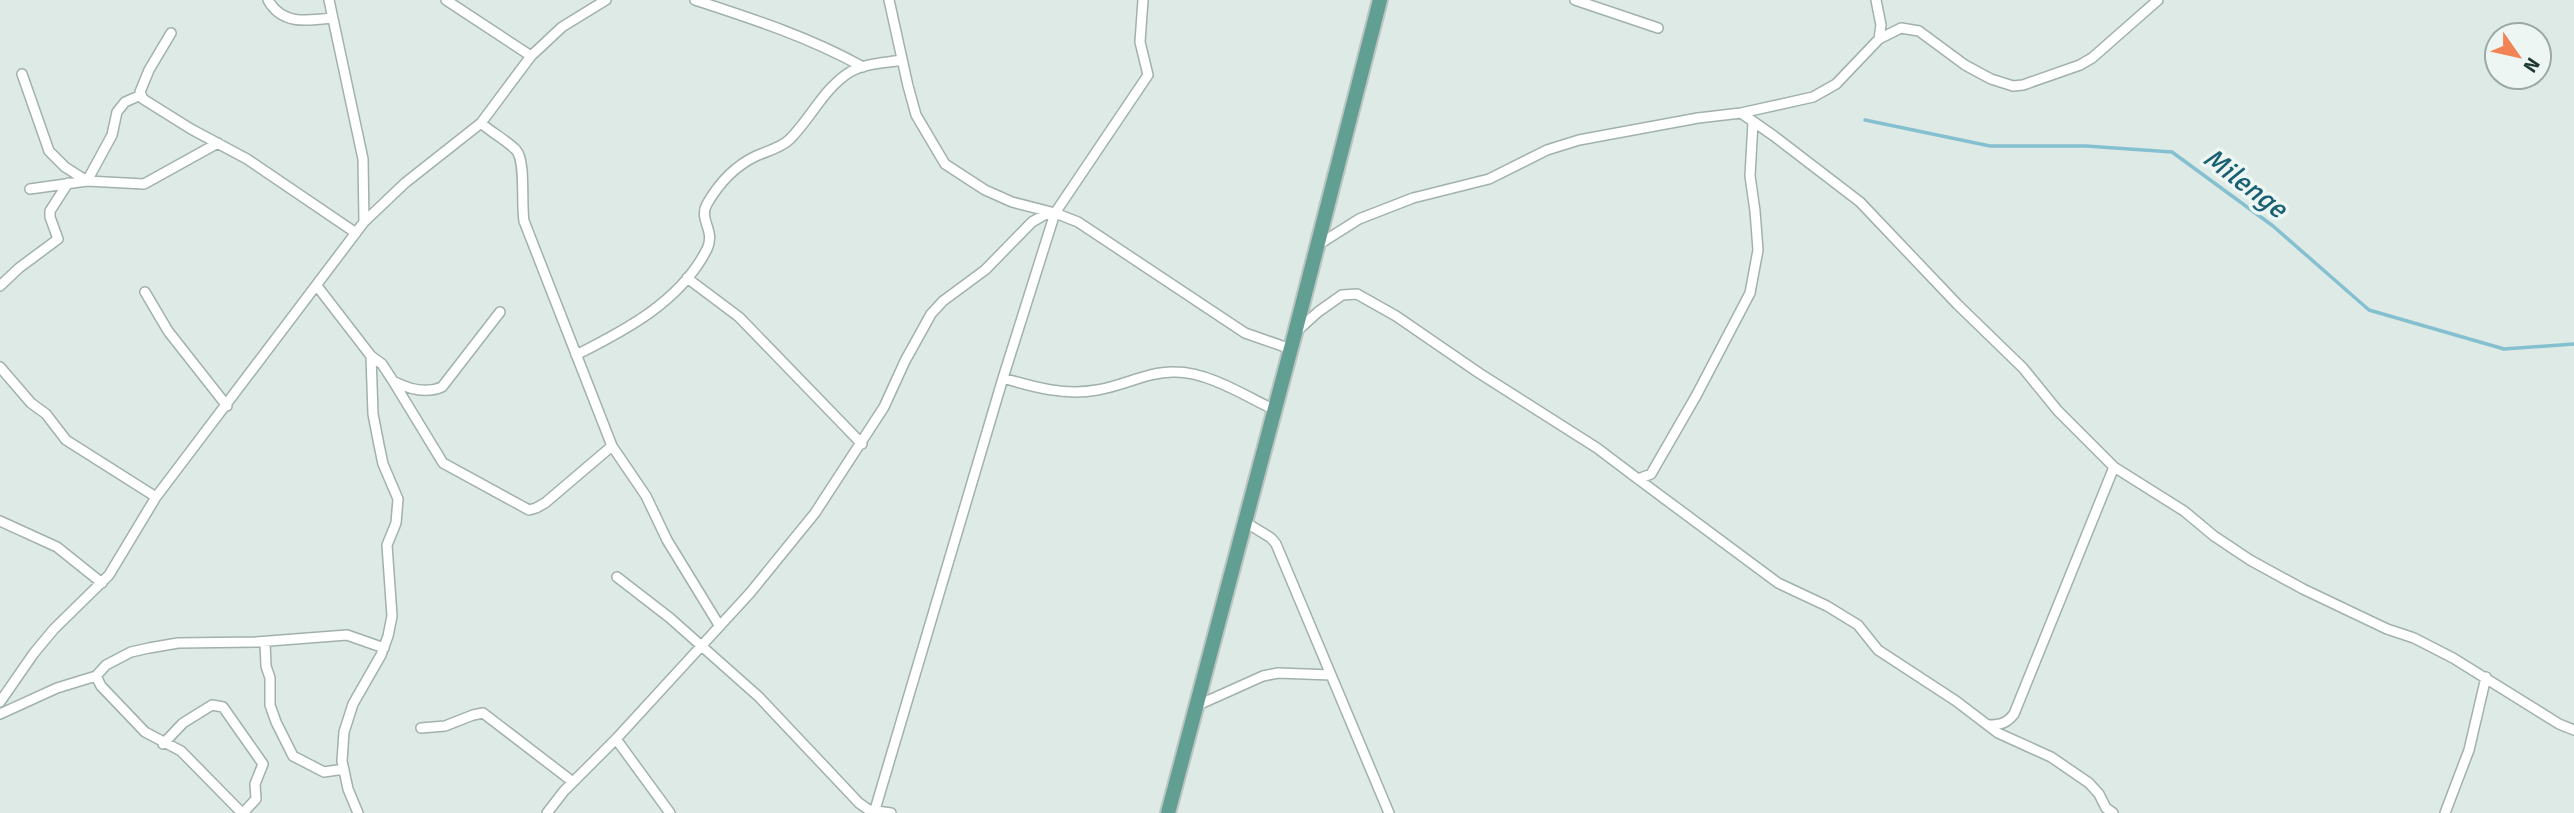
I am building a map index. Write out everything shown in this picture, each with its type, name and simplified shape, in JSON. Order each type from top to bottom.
[{"type":"main road","points":[[1168,813],[1380,0]]},
{"type":"street","points":[[268,0],[278,13],[292,20],[331,18]]},
{"type":"street","points":[[329,0],[363,159],[364,222]]},
{"type":"street","points":[[446,0],[531,56]]},
{"type":"street","points":[[0,702],[54,629],[102,583],[126,551],[156,498],[364,222],[405,183],[481,122],[531,56],[562,27],[606,0]]},
{"type":"street","points":[[695,0],[777,26],[823,45],[863,66]]},
{"type":"street","points":[[889,0],[916,115],[946,163],[985,190],[1012,202],[1055,212],[1095,233],[1151,273],[1245,333],[1291,349]]},
{"type":"street","points":[[875,811],[1055,212],[1148,75],[1140,42],[1143,0]]},
{"type":"street","points":[[1575,0],[1658,28]]},
{"type":"street","points":[[1876,0],[1881,25],[1879,39]]},
{"type":"street","points":[[1318,245],[1359,219],[1413,198],[1489,179],[1547,150],[1579,140],[1698,118],[1741,113],[1801,100],[1822,92],[1842,78],[1879,39],[1901,29],[1919,30],[1965,65],[1991,79],[2013,86],[2023,85],[2080,65],[2092,58],[2158,0]]},
{"type":"street","points":[[141,95],[149,69],[171,33]]},
{"type":"street","points":[[576,355],[623,331],[658,307],[687,278],[708,247],[711,231],[704,216],[706,205],[734,169],[788,141],[832,86],[851,71],[863,66],[902,60]]},
{"type":"street","points":[[22,74],[49,151],[65,167],[87,181]]},
{"type":"street","points":[[141,95],[159,110],[270,174],[356,233]]},
{"type":"street","points":[[87,181],[112,135],[119,109],[132,97],[141,95]]},
{"type":"street","points":[[1741,113],[1860,202],[1957,304],[2023,368],[2058,411],[2114,467],[2184,512],[2250,560],[2303,589],[2388,629],[2414,638],[2486,677],[2559,724],[2574,730]]},
{"type":"street","points":[[481,122],[517,151],[521,160],[521,204],[524,221],[612,446],[646,496],[667,540],[719,625]]},
{"type":"street","points":[[1638,480],[1651,474],[1656,468],[1742,313],[1750,293],[1758,250],[1750,176],[1753,122]]},
{"type":"street","points":[[30,189],[87,181],[144,184],[218,143]]},
{"type":"street","points":[[0,286],[58,239],[50,211],[68,183]]},
{"type":"street","points":[[547,813],[573,782],[701,648],[815,513],[884,407],[931,314],[943,301],[985,270],[1032,222],[1055,212]]},
{"type":"street","points":[[687,278],[739,317],[862,443]]},
{"type":"street","points":[[317,286],[371,356],[382,364],[443,463],[528,510],[545,503],[612,446]]},
{"type":"street","points":[[145,292],[168,331],[226,406]]},
{"type":"street","points":[[1295,333],[1342,295],[1357,294],[1396,316],[1597,448],[1778,583],[1828,606],[1858,625],[1878,650],[1998,733],[2051,758],[2089,783],[2106,808],[2113,813]]},
{"type":"street","points":[[393,381],[417,390],[442,387],[500,312]]},
{"type":"street","points":[[358,813],[342,761],[344,732],[353,704],[384,648],[392,616],[387,545],[398,510],[398,499],[383,464],[375,424],[371,356]]},
{"type":"street","points":[[0,367],[25,398],[46,414],[66,440],[156,498]]},
{"type":"street","points":[[1003,379],[1051,391],[1075,393],[1099,390],[1161,373],[1191,374],[1275,410]]},
{"type":"street","points":[[1989,726],[2008,721],[2014,714],[2114,467]]},
{"type":"street","points":[[0,522],[57,547],[102,583]]},
{"type":"street","points":[[1245,522],[1276,544],[1389,813]]},
{"type":"street","points":[[617,577],[670,618],[759,697],[849,794],[869,810],[891,813]]},
{"type":"street","points":[[0,713],[57,688],[96,676],[106,665],[131,652],[178,643],[265,642],[305,636],[347,635],[384,648]]},
{"type":"street","points":[[265,642],[266,666],[270,678],[270,705],[293,756],[324,772],[344,769]]},
{"type":"street","points":[[1195,706],[1263,676],[1279,673],[1331,676]]},
{"type":"street","points":[[96,676],[101,686],[145,732],[163,744],[181,751],[243,813],[256,799],[256,784],[263,764],[223,707],[212,705],[183,723],[163,744]]},
{"type":"street","points":[[2445,813],[2469,750],[2486,677]]},
{"type":"street","points":[[421,728],[445,726],[483,713],[573,782]]},
{"type":"street","points":[[616,739],[670,813]]},
{"type":"waterway","name":"Milenge","points":[[1865,120],[1990,146],[2086,146],[2172,152],[2273,226],[2369,310],[2504,349],[2574,344]]}]
